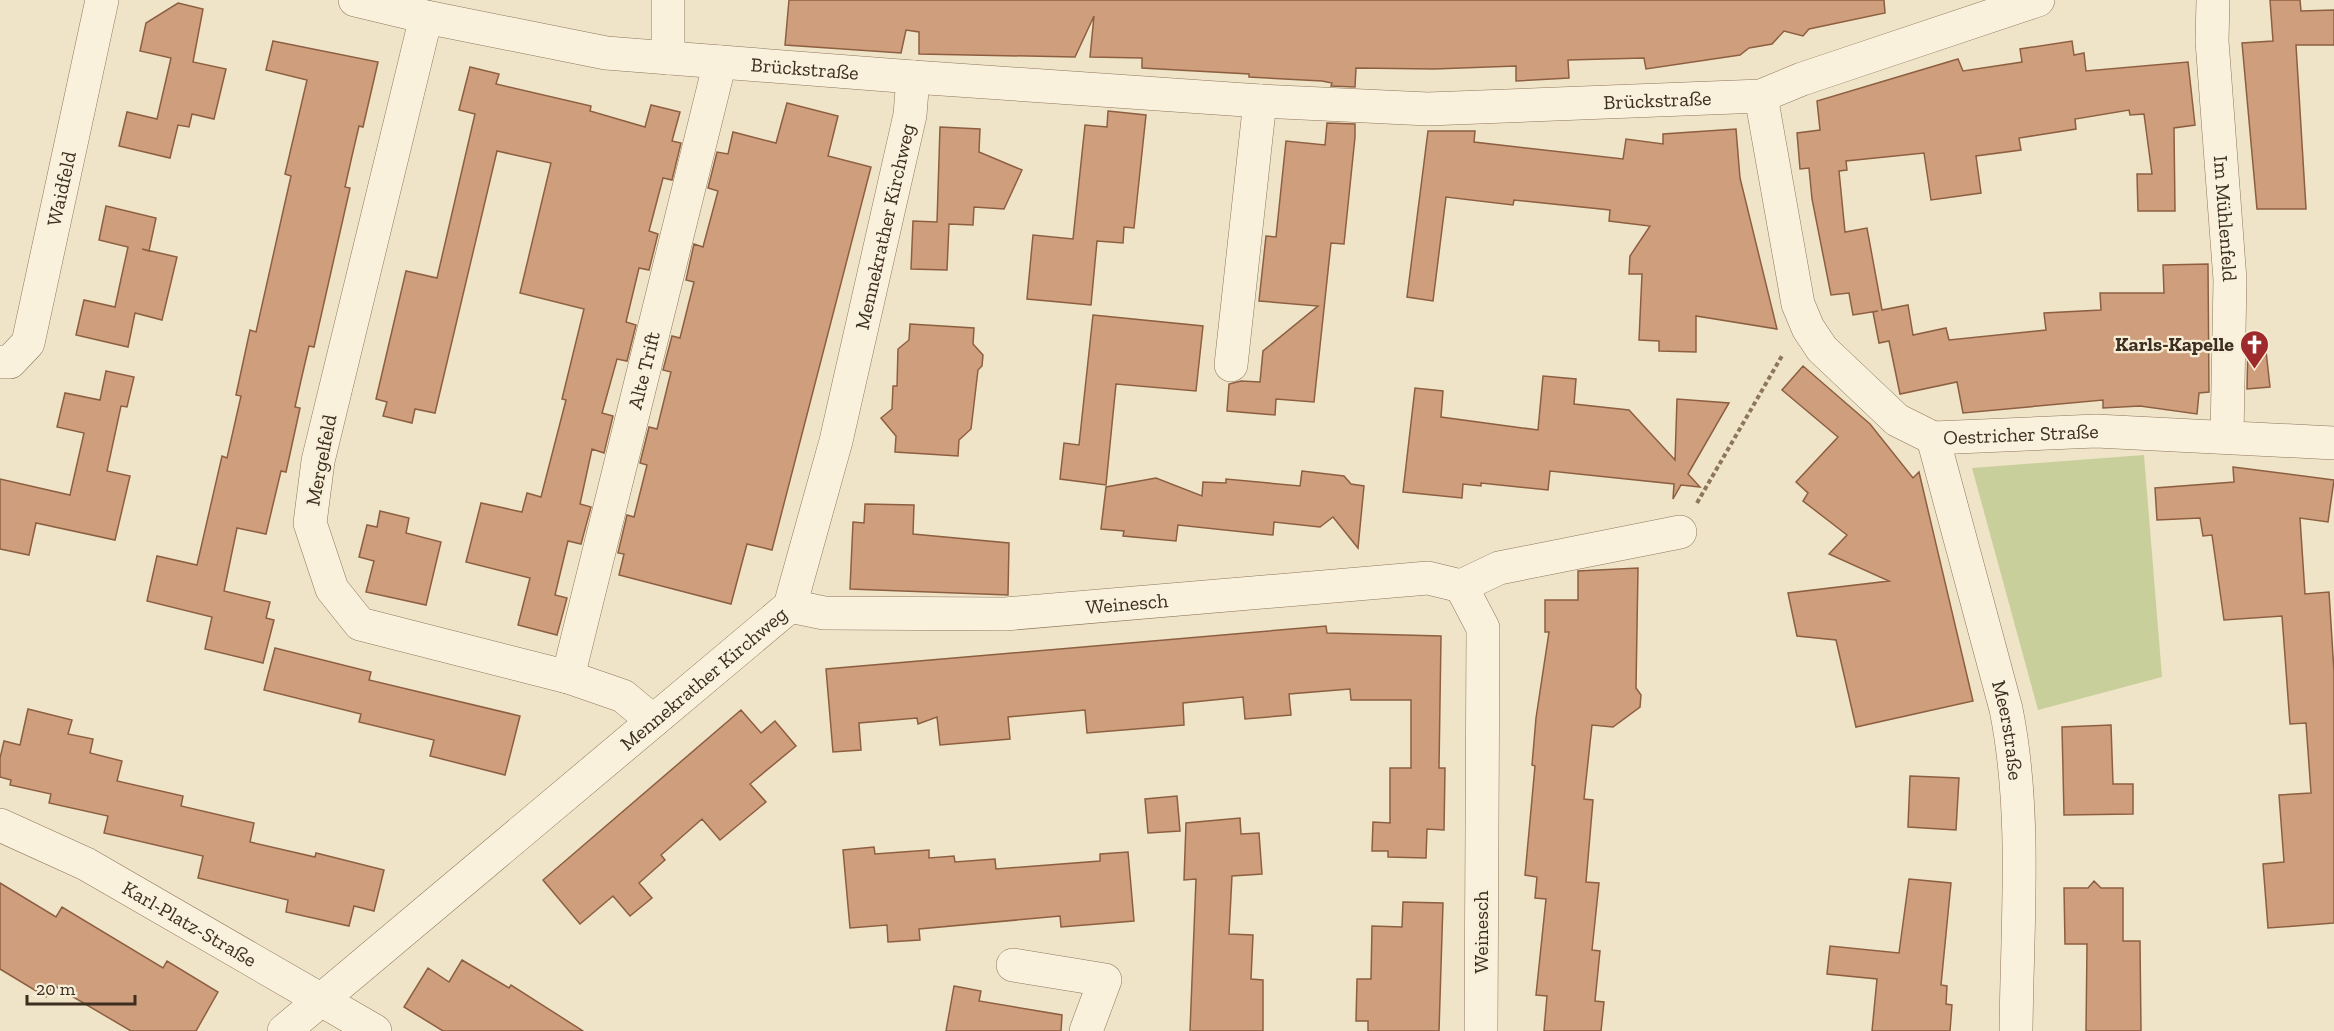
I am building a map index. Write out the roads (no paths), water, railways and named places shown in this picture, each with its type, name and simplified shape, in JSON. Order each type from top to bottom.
[{"type":"street","name":"Waidfeld","points":[[0,362],[10,362],[28,343],[102,0]]},
{"type":"street","name":"Brückstraße","points":[[356,0],[426,17],[606,53],[1260,101],[1428,109],[1761,96],[1802,79],[2038,0]]},
{"type":"street","points":[[668,0],[668,57]]},
{"type":"street","name":"Im Mühlenfeld","points":[[2213,0],[2212,41],[2230,280],[2227,436]]},
{"type":"street","name":"Mergelfeld","points":[[426,17],[318,461],[310,523],[332,589],[360,624],[568,677],[623,696],[653,721]]},
{"type":"street","name":"Alte Trift","points":[[568,677],[720,62]]},
{"type":"street","name":"Mennekrather Kirchweg","points":[[284,1031],[319,999],[790,606],[836,441],[910,115],[913,77]]},
{"type":"street","name":"Oestricher Straße","points":[[1761,96],[1798,304],[1808,328],[1822,350],[1897,420],[1933,438],[2096,431],[2334,443]]},
{"type":"street","points":[[1231,365],[1260,101]]},
{"type":"street","name":"Meerstraße","points":[[1933,438],[2006,709],[2015,754],[2018,808],[2016,1031]]},
{"type":"street","points":[[1461,586],[1499,568],[1680,532]]},
{"type":"street","name":"Weinesch","points":[[790,606],[824,613],[1005,614],[1428,578],[1461,586],[1483,628],[1481,1031]]},
{"type":"street","name":"Karl-Platz-Straße","points":[[0,825],[86,864],[375,1031]]},
{"type":"street","points":[[1013,965],[1106,980],[1086,1031]]},
{"type":"place","name":"Karls-Kapelle","points":[[2255,370]]}]
